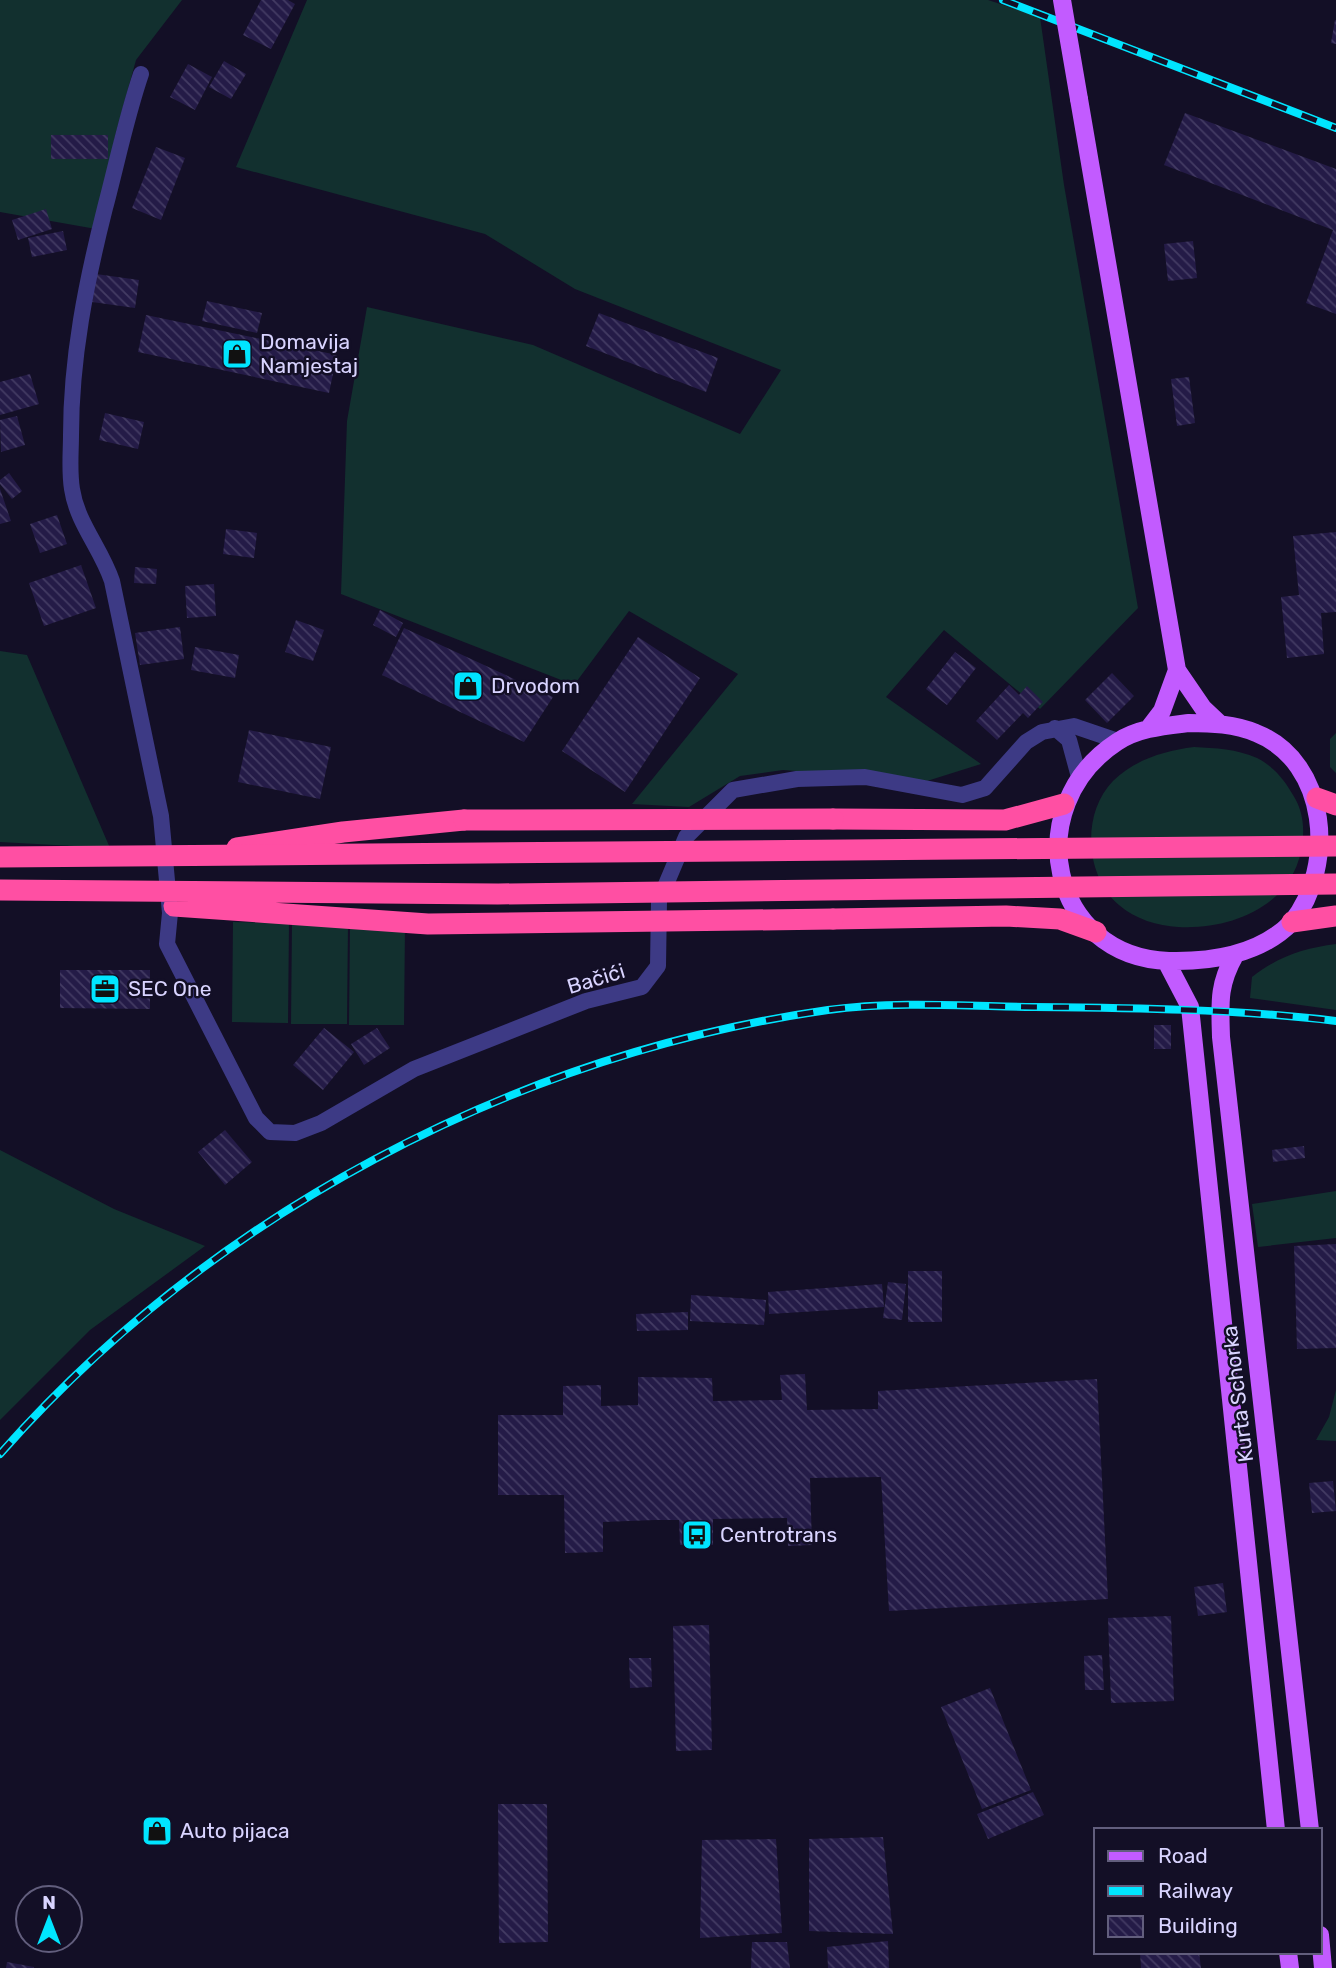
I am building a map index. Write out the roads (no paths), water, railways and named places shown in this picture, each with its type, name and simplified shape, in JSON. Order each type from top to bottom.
[{"type":"highway","points":[[196,855],[342,832],[464,820],[1005,820],[1064,804]]},
{"type":"highway","points":[[0,857],[1336,846]]},
{"type":"highway","points":[[0,890],[498,894],[1336,884]]},
{"type":"highway","points":[[0,903],[197,907],[428,924],[1006,916],[1060,919],[1096,932]]},
{"type":"highway","points":[[1292,922],[1336,916]]},
{"type":"main road","points":[[1062,0],[1177,670],[1172,691],[1149,728]]},
{"type":"main road","points":[[1177,670],[1203,708],[1220,724]]},
{"type":"main road","points":[[1189,723],[1220,724],[1258,733],[1274,743],[1304,773],[1327,802],[1319,874],[1309,898],[1292,922],[1256,946],[1235,955],[1166,961],[1117,946],[1096,932],[1077,911],[1064,885],[1058,859],[1058,830],[1064,804],[1079,777],[1118,741],[1149,728],[1189,723]]},
{"type":"main road","name":"Kurta Schorka","points":[[1235,955],[1223,976],[1220,992],[1221,1037],[1310,1828]]},
{"type":"main road","name":"Kurta Schorka","points":[[1166,961],[1190,1007],[1276,1828]]},
{"type":"street","name":"Bačići","points":[[141,74],[124,124],[95,241],[83,308],[74,366],[71,487],[82,523],[105,559],[112,581],[161,816],[170,913],[167,944],[256,1118],[270,1132],[295,1133],[321,1123],[414,1069],[586,1002],[642,987],[658,966],[659,901],[686,837],[733,790],[797,779],[865,777],[962,795],[985,788],[1026,742],[1055,728]]},
{"type":"street","points":[[1055,728],[1074,726],[1118,741]]},
{"type":"street","points":[[1055,728],[1069,740],[1079,777]]},
{"type":"railway","points":[[1003,0],[1336,128]]},
{"type":"railway","points":[[0,1454],[83,1368],[174,1290],[271,1220],[375,1159],[483,1107],[595,1065],[710,1032],[853,1007],[931,1005],[1185,1010],[1336,1021]]},
{"type":"place","name":"Domavija Namjestaj","points":[[237,354]]},
{"type":"place","name":"Drvodom","points":[[468,686]]},
{"type":"place","name":"SEC One","points":[[105,989]]},
{"type":"place","name":"Centrotrans","points":[[697,1535]]},
{"type":"place","name":"Auto pijaca","points":[[157,1831]]}]
